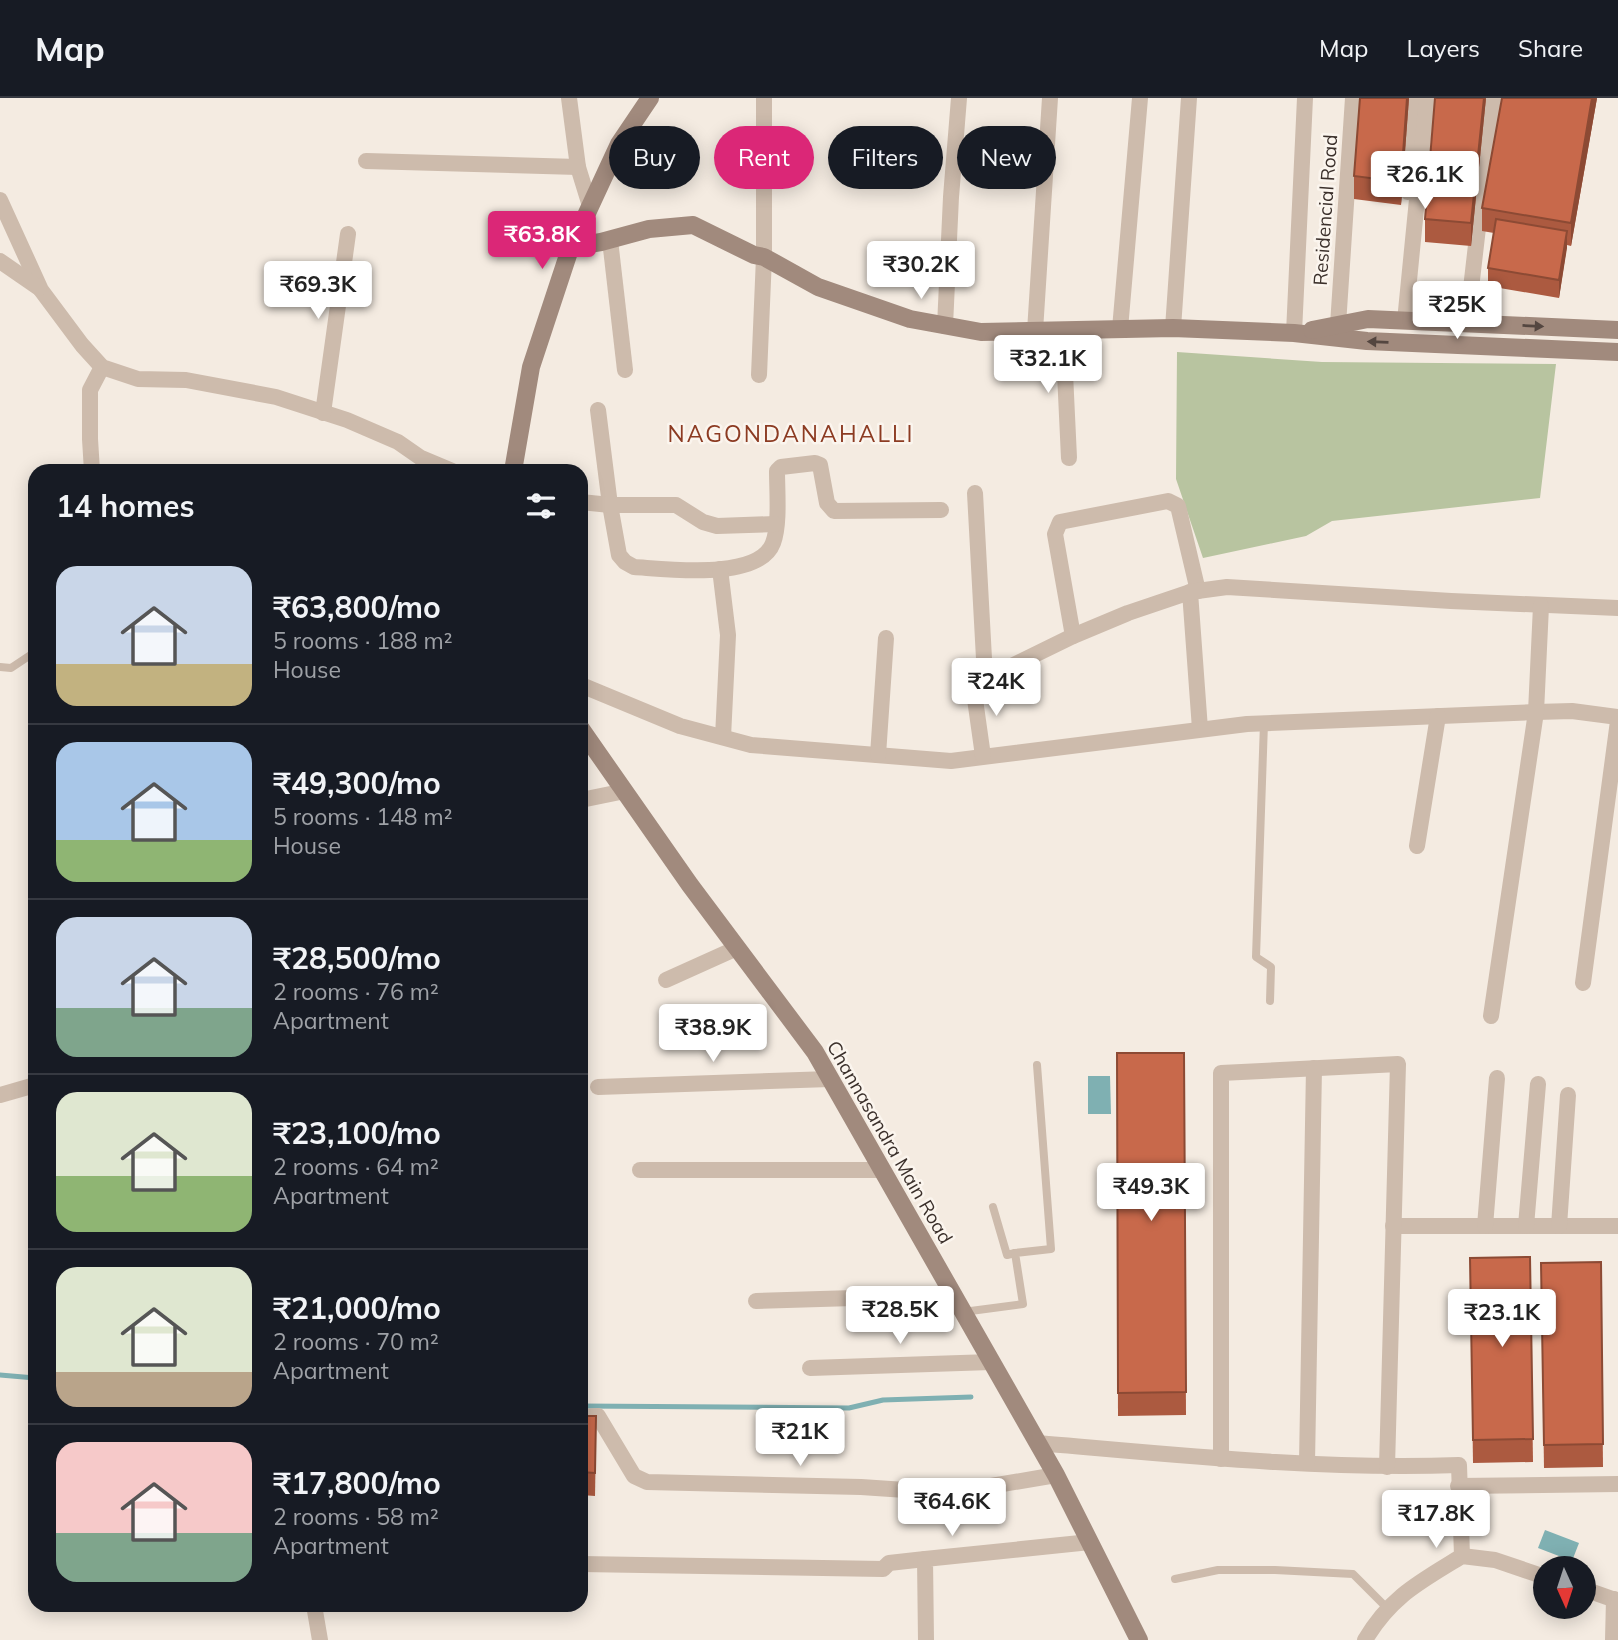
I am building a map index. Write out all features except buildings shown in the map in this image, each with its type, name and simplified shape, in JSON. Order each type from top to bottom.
[{"type":"street","points":[[569,98],[578,167],[590,206]]},
{"type":"street","points":[[514,464],[531,367],[571,247],[620,144],[650,98]]},
{"type":"street","points":[[759,374],[764,257],[764,98]]},
{"type":"street","points":[[945,326],[959,98]]},
{"type":"street","points":[[1035,331],[1050,98]]},
{"type":"street","points":[[1120,329],[1140,98]]},
{"type":"street","points":[[1173,328],[1189,98]]},
{"type":"street","points":[[1294,333],[1305,98]]},
{"type":"street","name":"Residencial Road","points":[[1339,325],[1353,98]]},
{"type":"street","points":[[1401,320],[1416,98]]},
{"type":"street","points":[[1401,320],[1427,98]]},
{"type":"street","points":[[1467,323],[1493,98]]},
{"type":"street","points":[[366,161],[578,167]]},
{"type":"street","points":[[0,200],[41,289],[102,368],[138,379],[186,380],[276,397],[398,442],[435,464]]},
{"type":"street","points":[[571,247],[649,229],[693,225],[754,255],[764,257],[818,287],[910,319],[981,332],[1173,328],[1294,333],[1367,341],[1618,352]]},
{"type":"street","points":[[323,413],[348,234]]},
{"type":"street","points":[[610,240],[625,370]]},
{"type":"street","points":[[0,261],[41,289]]},
{"type":"street","points":[[1294,333],[1368,319],[1618,330]]},
{"type":"street","points":[[1063,331],[1069,458]]},
{"type":"street","points":[[92,464],[90,390],[102,368]]},
{"type":"street","points":[[598,411],[610,505],[620,555],[634,567],[707,571],[755,562],[768,553],[774,542],[777,471],[780,467],[815,463],[820,465],[827,503],[834,512],[941,510]]},
{"type":"street","points":[[975,493],[985,677]]},
{"type":"street","points":[[1073,636],[1055,534],[1060,522],[1168,501],[1178,506],[1194,592],[1200,729]]},
{"type":"street","points":[[588,503],[676,505],[703,522],[717,526],[775,524]]},
{"type":"street","points":[[720,569],[728,635],[723,737]]},
{"type":"street","points":[[983,756],[973,685],[1073,636],[1194,592],[1227,587],[1541,606],[1618,608]]},
{"type":"street","points":[[1491,1016],[1536,712],[1541,606]]},
{"type":"street","points":[[878,755],[886,638]]},
{"type":"street","points":[[588,688],[680,726],[751,745],[951,761],[1264,723],[1572,711],[1618,719],[1583,983]]},
{"type":"street","points":[[1417,846],[1438,716]]},
{"type":"street","name":"Channasandra Main Road","points":[[588,739],[815,1052],[1056,1475],[1139,1640]]},
{"type":"street","points":[[588,799],[625,791]]},
{"type":"street","points":[[666,980],[737,947]]},
{"type":"street","points":[[1221,1459],[1221,1073],[1398,1064],[1387,1467]]},
{"type":"street","points":[[1307,1463],[1314,1068]]},
{"type":"street","points":[[1485,1226],[1497,1078]]},
{"type":"street","points":[[598,1087],[830,1079]]},
{"type":"street","points":[[1526,1226],[1538,1084]]},
{"type":"street","points":[[0,1096],[28,1087]]},
{"type":"street","points":[[1559,1226],[1568,1095]]},
{"type":"street","points":[[640,1170],[882,1170]]},
{"type":"street","points":[[1394,1226],[1618,1226]]},
{"type":"street","points":[[756,1301],[954,1295]]},
{"type":"street","points":[[810,1368],[991,1362]]},
{"type":"street","points":[[588,1417],[598,1416],[634,1476],[647,1482],[861,1487],[950,1493],[1056,1475]]},
{"type":"street","points":[[1038,1443],[1221,1459],[1387,1467],[1459,1465],[1462,1556]]},
{"type":"street","points":[[1458,1486],[1618,1484]]},
{"type":"street","points":[[588,1564],[883,1569],[889,1563],[1090,1542]]},
{"type":"street","points":[[1365,1640],[1378,1618],[1398,1597],[1462,1556],[1494,1560],[1533,1573]]},
{"type":"street","points":[[925,1559],[926,1640]]},
{"type":"street","points":[[1596,1593],[1616,1600],[1613,1640]]},
{"type":"street","points":[[315,1612],[320,1640]]},
{"type":"lane","points":[[0,667],[11,668],[28,657]]},
{"type":"lane","points":[[1264,723],[1256,957],[1271,967],[1270,1001]]},
{"type":"lane","points":[[993,1207],[1007,1255],[1051,1249],[1037,1065]]},
{"type":"lane","points":[[963,1312],[1023,1304],[1015,1253]]},
{"type":"lane","points":[[1175,1579],[1218,1570],[1353,1574],[1387,1608]]},
{"type":"green space","points":[[1177,352],[1322,362],[1556,364],[1540,498],[1332,521],[1306,536],[1203,558],[1176,479]]},
{"type":"water","points":[[1088,1076],[1110,1076],[1111,1114],[1088,1114]]},
{"type":"water","points":[[1545,1530],[1579,1543],[1574,1556],[1559,1556],[1538,1548]]},
{"type":"waterway","points":[[0,1375],[28,1377]]},
{"type":"waterway","points":[[588,1406],[849,1408],[883,1400],[971,1397]]},
{"type":"district","name":"NAGONDANAHALLI","points":[[791,434]]}]
